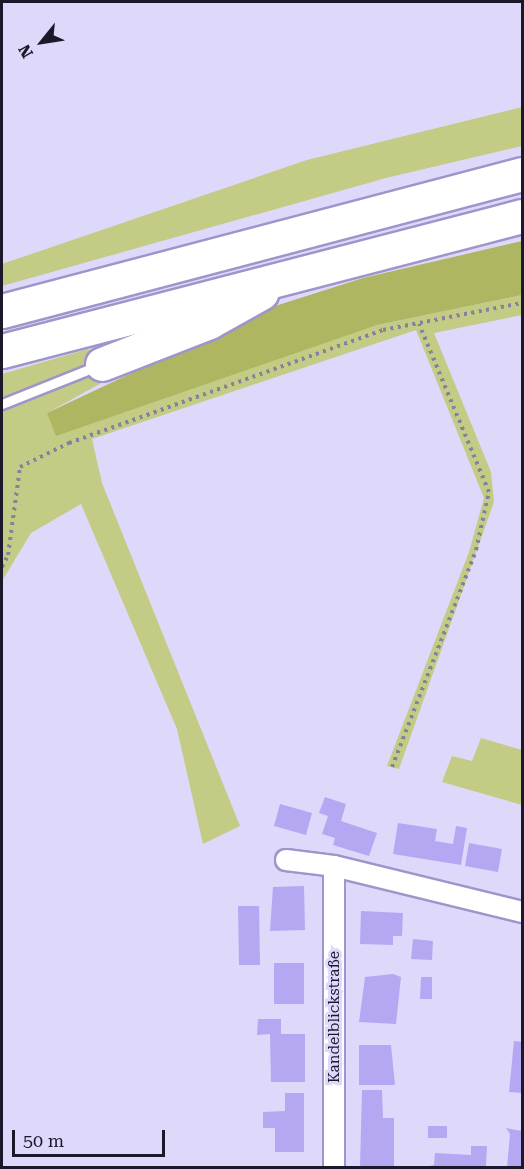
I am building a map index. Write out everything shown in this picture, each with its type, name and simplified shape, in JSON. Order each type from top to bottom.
[{"type":"highway","points":[[2,311],[522,174]]},
{"type":"highway","points":[[2,351],[305,269],[522,216]]},
{"type":"highway","points":[[102,364],[209,322],[305,269]]},
{"type":"street","points":[[286,860],[334,866],[522,912]]},
{"type":"street","name":"Kandelblickstraße","points":[[334,866],[334,1167]]},
{"type":"lane","points":[[2,404],[102,364]]},
{"type":"path","points":[[2,567],[8,555],[20,467],[69,442],[383,330],[522,303]]},
{"type":"path","points":[[392,767],[476,550],[489,492],[419,324]]},
{"type":"green space","points":[[522,107],[522,146],[386,178],[2,286],[2,264],[307,160]]},
{"type":"green space","points":[[522,241],[522,295],[377,325],[56,436],[47,413],[272,307],[363,278]]},
{"type":"green space","points":[[522,295],[522,315],[434,333],[491,472],[494,502],[399,769],[387,766],[469,552],[484,498],[416,330],[92,439],[102,483],[240,826],[203,844],[177,729],[81,504],[31,533],[2,581],[2,374],[88,349],[105,381],[47,413],[377,325]]},
{"type":"green space","points":[[481,738],[522,750],[522,805],[442,782],[452,756],[472,761]]},
{"type":"building","points":[[325,797],[346,804],[341,821],[377,833],[369,856],[333,845],[335,838],[322,834],[328,816],[319,813]]},
{"type":"building","points":[[280,804],[312,813],[306,835],[274,826]]},
{"type":"building","points":[[398,823],[437,829],[435,841],[453,844],[456,826],[467,828],[461,865],[393,854]]},
{"type":"building","points":[[469,843],[502,849],[498,872],[465,866]]},
{"type":"building","points":[[304,886],[305,930],[270,931],[273,887]]},
{"type":"building","points":[[238,906],[259,906],[260,965],[239,965]]},
{"type":"building","points":[[361,911],[403,913],[402,936],[393,936],[393,945],[360,944]]},
{"type":"building","points":[[413,939],[433,941],[432,960],[411,959]]},
{"type":"building","points":[[274,963],[304,963],[304,1004],[274,1004]]},
{"type":"building","points":[[393,974],[401,977],[396,1024],[359,1022],[365,977]]},
{"type":"building","points":[[421,977],[432,977],[432,999],[420,999]]},
{"type":"building","points":[[258,1019],[281,1019],[281,1034],[305,1034],[305,1082],[271,1082],[270,1034],[257,1035]]},
{"type":"building","points":[[514,1041],[522,1042],[522,1093],[509,1092]]},
{"type":"building","points":[[359,1045],[391,1045],[395,1085],[359,1085]]},
{"type":"building","points":[[362,1090],[382,1090],[383,1118],[394,1118],[394,1167],[360,1167]]},
{"type":"building","points":[[285,1093],[304,1093],[304,1152],[275,1152],[275,1128],[263,1128],[263,1112],[285,1111]]},
{"type":"building","points":[[428,1126],[447,1126],[447,1138],[428,1138]]},
{"type":"building","points":[[506,1128],[522,1131],[522,1167],[507,1167],[510,1134]]},
{"type":"building","points":[[471,1146],[487,1146],[486,1167],[424,1167],[434,1165],[435,1153],[471,1155]]}]
